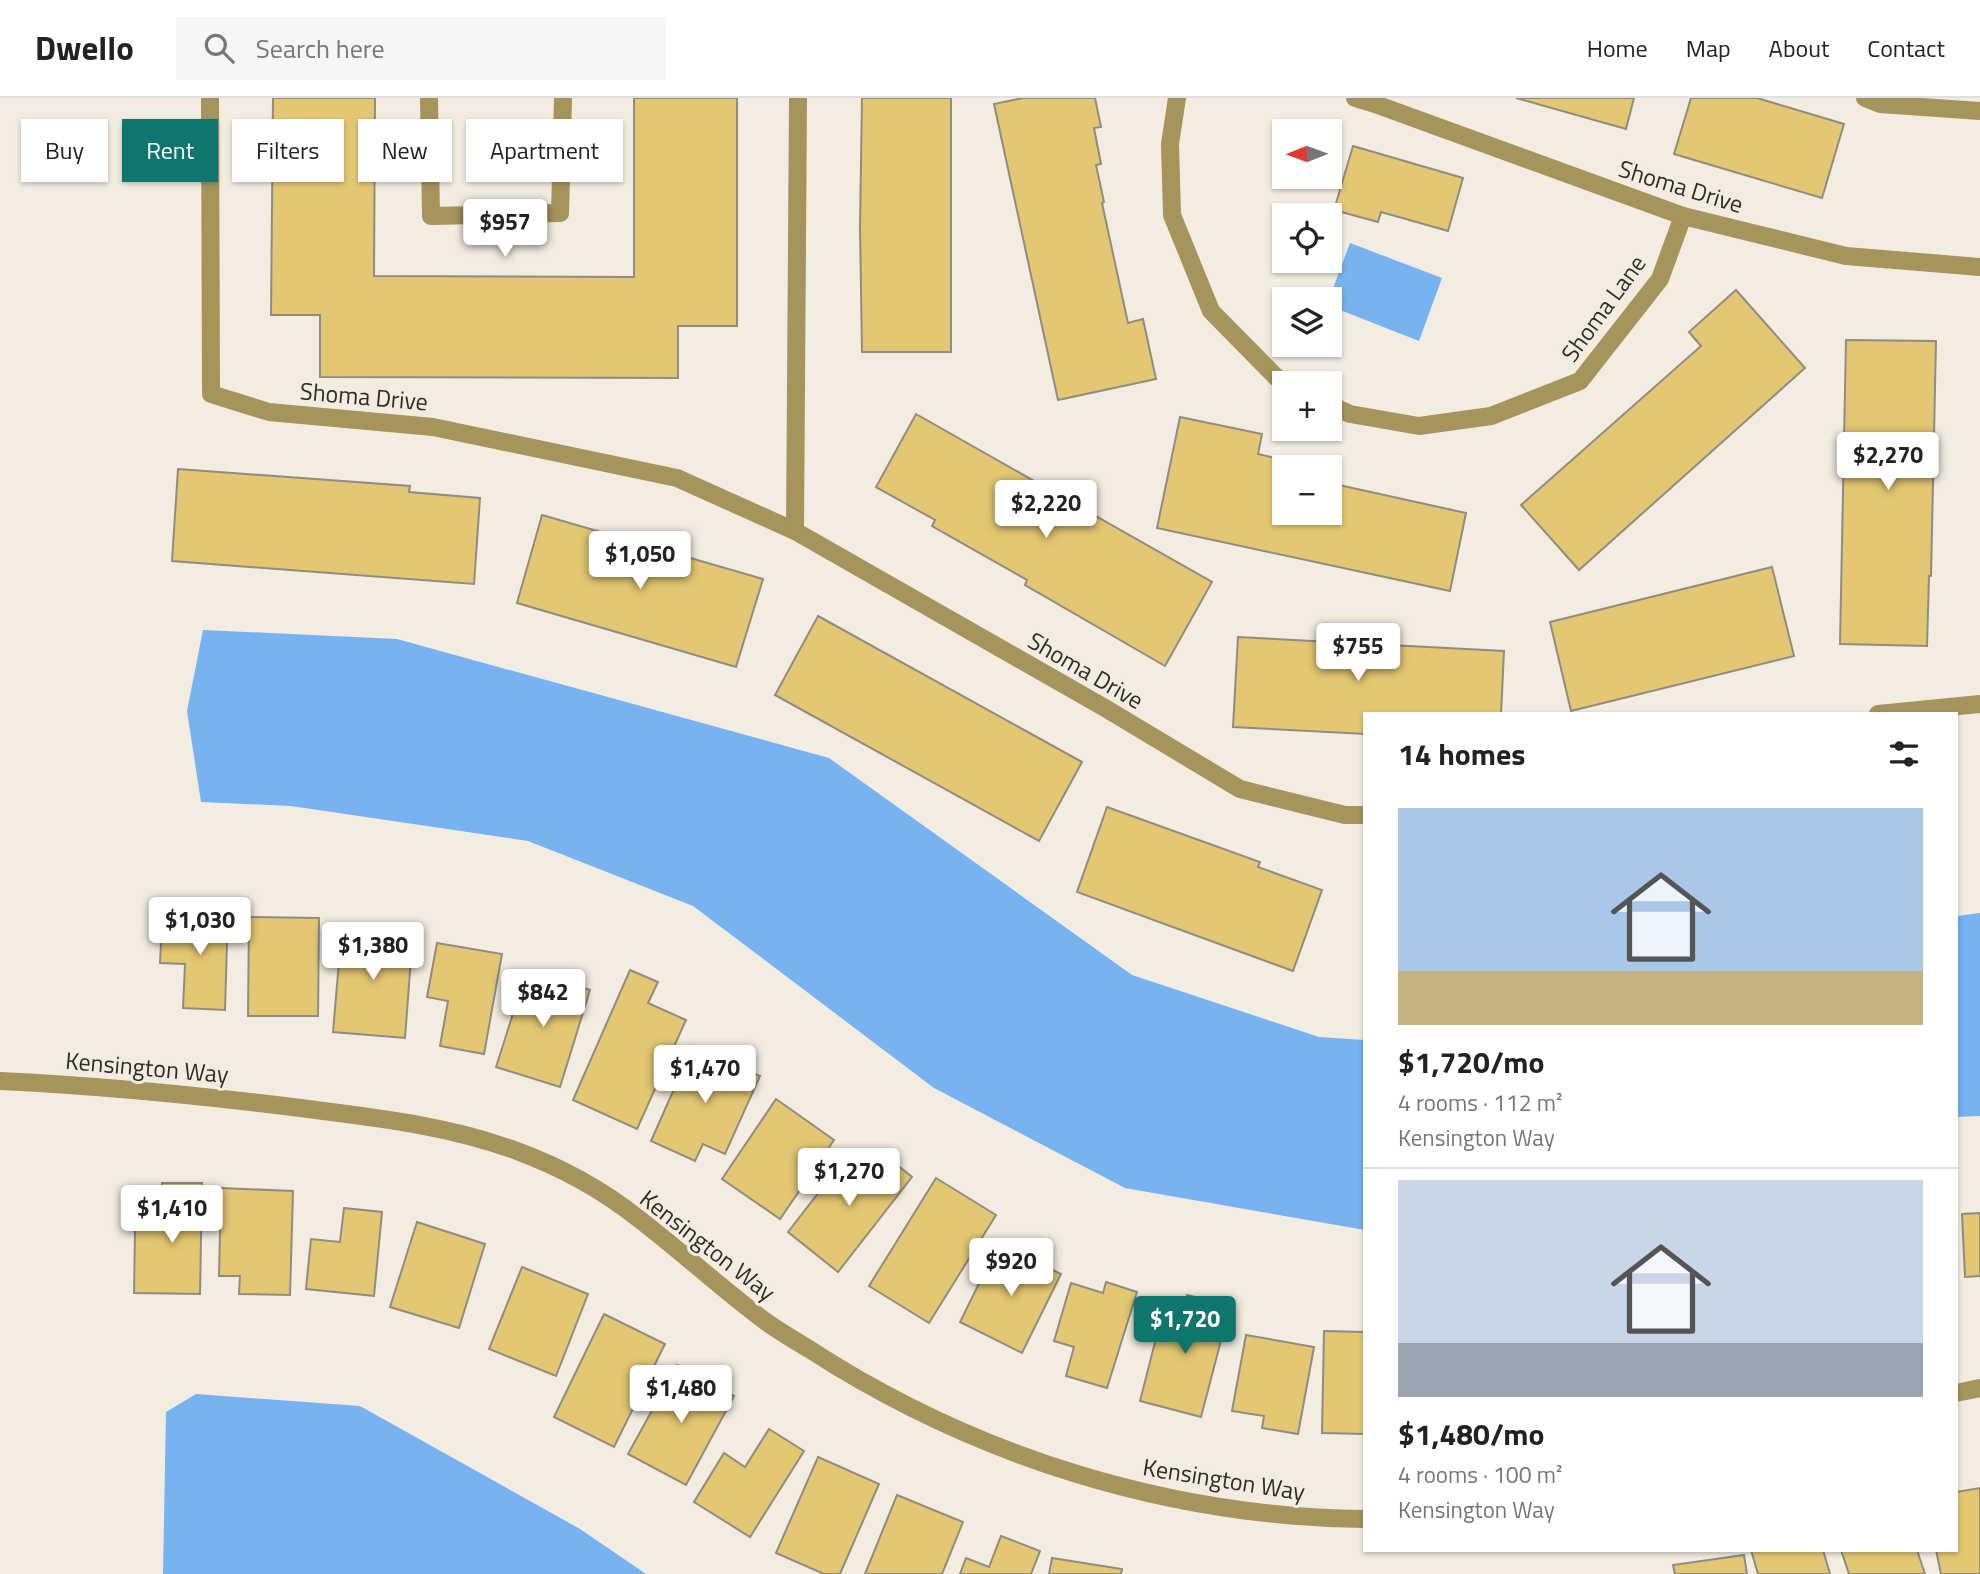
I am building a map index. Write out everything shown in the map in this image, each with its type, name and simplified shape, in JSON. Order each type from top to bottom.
[{"type":"street","name":"Shoma Drive","points":[[210,98],[211,394],[269,412],[433,427],[677,478],[795,531],[1105,708],[1240,789],[1345,815],[1363,815]]},
{"type":"street","points":[[429,98],[431,216],[560,213],[563,98]]},
{"type":"street","points":[[795,531],[798,98]]},
{"type":"street","points":[[1177,98],[1170,144],[1172,215],[1211,310],[1272,373]]},
{"type":"street","name":"Shoma Drive","points":[[1355,98],[1379,101],[1683,216],[1846,256],[1980,267]]},
{"type":"street","points":[[1865,98],[1881,104],[1980,111]]},
{"type":"street","name":"Shoma Lane","points":[[1342,410],[1419,426],[1491,416],[1580,381],[1660,279],[1683,216]]},
{"type":"street","points":[[1898,712],[1980,704]]},
{"type":"street","name":"Kensington Way","points":[[0,1081],[221,1098],[389,1119],[455,1131],[519,1151],[580,1180],[636,1216],[766,1321],[850,1376],[939,1423],[1031,1460],[1127,1489],[1225,1508],[1363,1519]]},
{"type":"street","points":[[1958,1393],[1980,1388]]},
{"type":"water","points":[[1350,243],[1442,278],[1419,341],[1342,311],[1342,287],[1334,287],[1339,273],[1342,273],[1342,264]]},
{"type":"water","points":[[203,630],[397,639],[829,758],[1132,975],[1319,1037],[1363,1040],[1363,1230],[1125,1188],[934,1088],[693,906],[528,841],[291,806],[201,802],[187,711]]},
{"type":"water","points":[[1980,913],[1980,1116],[1958,1117],[1958,916]]},
{"type":"water","points":[[196,1394],[360,1406],[580,1529],[646,1574],[163,1574],[166,1412]]},
{"type":"building","points":[[273,98],[375,98],[375,119],[358,119],[358,182],[375,182],[374,276],[634,277],[634,98],[737,98],[737,326],[678,326],[678,378],[320,377],[320,315],[271,315],[272,182],[344,182],[344,119],[273,119]]},
{"type":"building","points":[[862,98],[951,98],[951,352],[862,352]]},
{"type":"building","points":[[1023,98],[1095,98],[1101,127],[1094,128],[1101,164],[1096,165],[1128,323],[1143,319],[1156,379],[1058,400],[994,104]]},
{"type":"building","points":[[1516,98],[1634,98],[1626,129]]},
{"type":"building","points":[[1691,98],[1757,98],[1844,124],[1822,198],[1674,154]]},
{"type":"building","points":[[1353,146],[1463,178],[1448,231],[1381,212],[1378,222],[1342,212],[1342,203],[1336,203]]},
{"type":"building","points":[[1736,290],[1805,368],[1579,570],[1521,505],[1701,346],[1689,332]]},
{"type":"building","points":[[1846,340],[1936,341],[1927,646],[1840,644]]},
{"type":"building","points":[[916,414],[1212,582],[1165,666],[1025,585],[1027,580],[932,526],[935,520],[876,487]]},
{"type":"building","points":[[1180,417],[1262,434],[1258,454],[1272,457],[1272,525],[1342,525],[1342,486],[1466,513],[1450,591],[1157,528]]},
{"type":"building","points":[[178,469],[410,486],[409,492],[480,498],[474,584],[172,561]]},
{"type":"building","points":[[542,515],[763,579],[736,667],[517,603]]},
{"type":"building","points":[[1772,567],[1794,656],[1571,711],[1550,622]]},
{"type":"building","points":[[818,616],[1082,762],[1039,841],[775,695]]},
{"type":"building","points":[[1238,637],[1504,651],[1501,712],[1363,712],[1363,734],[1233,727]]},
{"type":"building","points":[[1107,807],[1260,862],[1258,867],[1322,890],[1293,971],[1077,892]]},
{"type":"building","points":[[196,908],[228,909],[225,1010],[183,1008],[185,964],[160,963],[162,923],[196,924]]},
{"type":"building","points":[[249,917],[319,918],[318,1016],[248,1016]]},
{"type":"building","points":[[342,926],[413,932],[405,1038],[333,1032]]},
{"type":"building","points":[[437,943],[502,954],[484,1054],[440,1046],[448,1001],[427,997]]},
{"type":"building","points":[[527,970],[590,990],[560,1087],[496,1067]]},
{"type":"building","points":[[630,970],[658,982],[648,1003],[686,1020],[637,1129],[573,1100]]},
{"type":"building","points":[[693,1046],[760,1076],[725,1154],[703,1144],[695,1161],[651,1141]]},
{"type":"building","points":[[776,1099],[834,1140],[780,1219],[722,1179]]},
{"type":"building","points":[[850,1152],[869,1167],[881,1152],[912,1177],[838,1272],[788,1232]]},
{"type":"building","points":[[936,1178],[996,1215],[929,1323],[869,1286]]},
{"type":"building","points":[[162,1183],[202,1183],[200,1294],[134,1293],[135,1230],[161,1230]]},
{"type":"building","points":[[221,1188],[293,1191],[290,1295],[239,1294],[240,1276],[219,1276]]},
{"type":"building","points":[[344,1208],[382,1212],[374,1296],[306,1289],[311,1239],[340,1242]]},
{"type":"building","points":[[1980,1213],[1980,1276],[1965,1277],[1962,1214]]},
{"type":"building","points":[[417,1222],[485,1244],[459,1328],[390,1307]]},
{"type":"building","points":[[999,1243],[1061,1274],[1022,1353],[960,1322]]},
{"type":"building","points":[[522,1267],[588,1294],[556,1376],[489,1349]]},
{"type":"building","points":[[1106,1282],[1137,1292],[1107,1388],[1066,1376],[1074,1347],[1054,1341],[1071,1283],[1103,1293]]},
{"type":"building","points":[[1187,1295],[1230,1306],[1201,1417],[1140,1401],[1163,1311],[1181,1316]]},
{"type":"building","points":[[604,1314],[665,1344],[614,1447],[554,1417]]},
{"type":"building","points":[[1324,1331],[1363,1332],[1363,1434],[1322,1433]]},
{"type":"building","points":[[1246,1335],[1314,1347],[1298,1434],[1262,1428],[1264,1416],[1232,1411]]},
{"type":"building","points":[[677,1365],[734,1396],[686,1485],[628,1454]]},
{"type":"building","points":[[769,1429],[804,1451],[750,1537],[694,1502],[724,1453],[745,1467]]},
{"type":"building","points":[[818,1457],[879,1484],[840,1574],[824,1574],[776,1553]]},
{"type":"building","points":[[1980,1488],[1980,1574],[1941,1574],[1936,1552],[1958,1552],[1958,1492]]},
{"type":"building","points":[[897,1495],[963,1522],[942,1574],[865,1574]]},
{"type":"building","points":[[1001,1536],[1040,1551],[1031,1574],[960,1574],[966,1558],[989,1567]]},
{"type":"building","points":[[1752,1552],[1824,1552],[1830,1574],[1758,1574]]},
{"type":"building","points":[[1842,1552],[1918,1552],[1925,1574],[1849,1574]]},
{"type":"building","points":[[1744,1555],[1747,1574],[1675,1574],[1673,1565]]},
{"type":"building","points":[[1052,1558],[1122,1569],[1121,1574],[1049,1574]]}]
